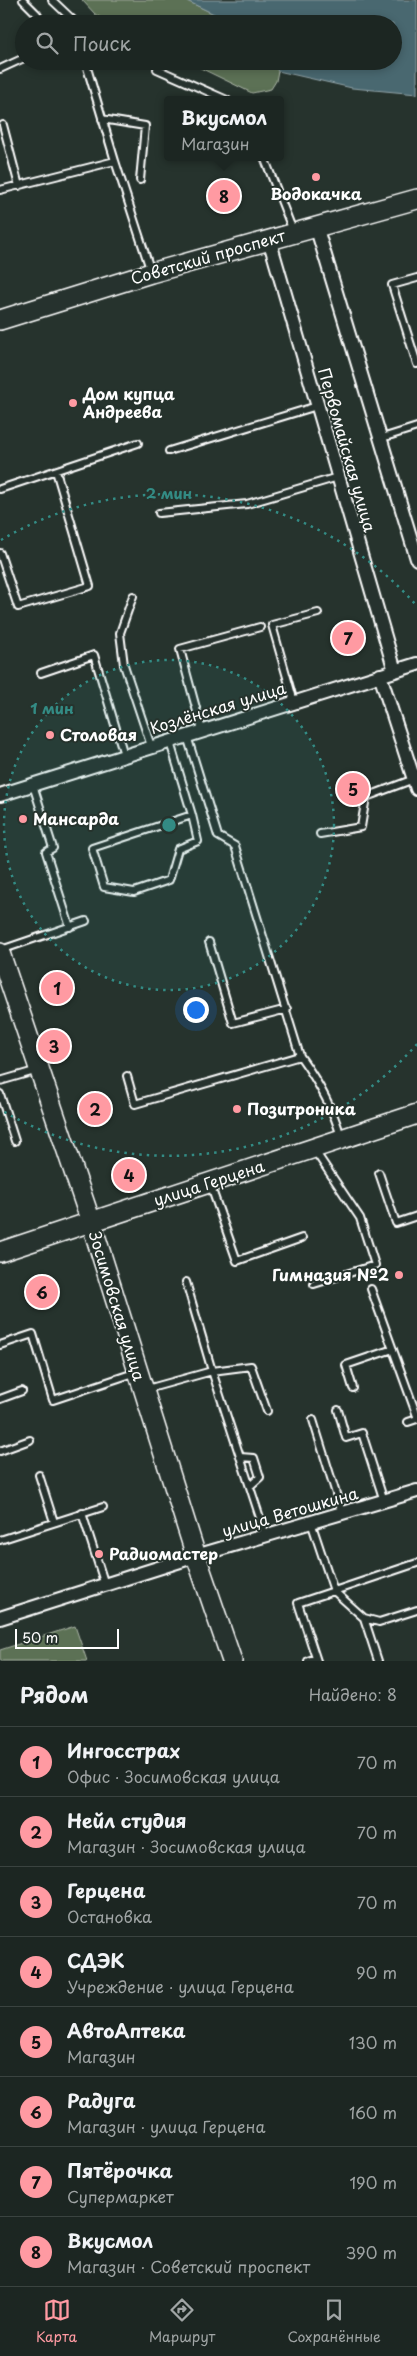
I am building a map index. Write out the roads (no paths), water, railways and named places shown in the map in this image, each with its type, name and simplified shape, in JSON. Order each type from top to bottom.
[{"type":"street","name":"Советский проспект","points":[[0,320],[151,273],[417,199]]},
{"type":"street","points":[[316,226],[382,438],[417,559]]},
{"type":"street","name":"Первомайская улица","points":[[269,239],[395,671]]},
{"type":"street","name":"Козлёнская улица","points":[[0,794],[417,664]]},
{"type":"street","points":[[380,675],[415,784]]},
{"type":"street","name":"Зосимовская улица","points":[[0,952],[91,1222],[196,1556],[232,1661]]},
{"type":"street","name":"улица Герцена","points":[[0,1252],[417,1114]]},
{"type":"street","name":"улица Ветошкина","points":[[0,1618],[196,1556],[417,1491]]},
{"type":"lane","points":[[24,0],[38,15]]},
{"type":"lane","points":[[52,0],[69,15]]},
{"type":"lane","points":[[0,69],[15,62]]},
{"type":"lane","points":[[87,70],[151,273]]},
{"type":"lane","points":[[159,70],[217,96]]},
{"type":"lane","points":[[102,120],[145,126],[140,180]]},
{"type":"lane","points":[[2,125],[19,186]]},
{"type":"lane","points":[[0,190],[115,161]]},
{"type":"lane","points":[[266,161],[293,232]]},
{"type":"lane","points":[[417,278],[392,286],[417,364]]},
{"type":"lane","points":[[169,451],[317,406]]},
{"type":"lane","points":[[382,438],[417,427]]},
{"type":"lane","points":[[0,489],[138,443]]},
{"type":"lane","points":[[0,554],[18,607],[90,586],[56,471]]},
{"type":"lane","points":[[159,513],[247,504],[338,477]]},
{"type":"lane","points":[[133,596],[120,633],[124,665],[151,746]]},
{"type":"lane","points":[[294,702],[272,625],[318,613]]},
{"type":"lane","points":[[202,730],[180,649],[260,627]]},
{"type":"lane","points":[[41,673],[94,655],[124,755]]},
{"type":"lane","points":[[187,735],[218,836],[235,846],[300,1056],[310,1070],[337,1123],[341,1138]]},
{"type":"lane","points":[[169,740],[192,815],[198,841],[178,849],[169,880],[134,892],[104,887],[92,848],[192,815]]},
{"type":"lane","points":[[320,834],[361,827],[366,797],[415,784]]},
{"type":"lane","points":[[33,785],[53,848],[46,852],[70,927]]},
{"type":"lane","points":[[0,952],[86,921]]},
{"type":"lane","points":[[209,942],[233,1023],[287,1009]]},
{"type":"lane","points":[[127,1076],[135,1104],[300,1056]]},
{"type":"lane","points":[[0,1081],[39,1069]]},
{"type":"lane","points":[[0,1094],[15,1141]]},
{"type":"lane","points":[[313,1148],[360,1218],[374,1265],[314,1284]]},
{"type":"lane","points":[[379,1173],[396,1223],[417,1216]]},
{"type":"lane","points":[[210,1183],[237,1261],[302,1238]]},
{"type":"lane","points":[[186,1282],[212,1371],[266,1536]]},
{"type":"lane","points":[[371,1289],[417,1417],[408,1422]]},
{"type":"lane","points":[[0,1345],[33,1334],[53,1400],[138,1372]]},
{"type":"lane","points":[[354,1388],[346,1365],[393,1349]]},
{"type":"lane","points":[[144,1390],[212,1371],[251,1366],[267,1411]]},
{"type":"lane","points":[[0,1399],[22,1391]]},
{"type":"lane","points":[[338,1410],[346,1438],[362,1433],[384,1501]]},
{"type":"lane","points":[[313,1420],[342,1513]]},
{"type":"lane","points":[[0,1451],[30,1440]]},
{"type":"lane","points":[[240,1457],[254,1458],[258,1468],[260,1477],[250,1486]]},
{"type":"lane","points":[[39,1476],[54,1522]]},
{"type":"lane","points":[[0,1540],[103,1507]]},
{"type":"lane","points":[[82,1513],[105,1585]]},
{"type":"lane","points":[[311,1522],[334,1591],[364,1618],[380,1622],[417,1610]]},
{"type":"lane","points":[[308,1661],[316,1660],[298,1603],[417,1563]]},
{"type":"lane","points":[[364,1618],[378,1661]]},
{"type":"water","points":[[185,0],[417,0],[417,94],[352,88],[277,70],[402,70],[402,15],[216,15]]},
{"type":"place","name":"Водокачка","points":[[316,177]]},
{"type":"place","name":"Вкусмол","points":[[224,196]]},
{"type":"place","name":"Дом купца Андреева","points":[[73,403]]},
{"type":"place","name":"Пятёрочка","points":[[348,638]]},
{"type":"place","name":"Столовая","points":[[50,735]]},
{"type":"place","name":"АвтоАптека","points":[[353,789]]},
{"type":"place","name":"Мансарда","points":[[23,819]]},
{"type":"place","name":"Ингосстрах","points":[[57,988]]},
{"type":"place","name":"Герцена","points":[[54,1046]]},
{"type":"place","name":"Нейл студия","points":[[95,1109]]},
{"type":"place","name":"Позитроника","points":[[237,1109]]},
{"type":"place","name":"СДЭК","points":[[129,1175]]},
{"type":"place","name":"Гимназия №2","points":[[399,1275]]},
{"type":"place","name":"Радуга","points":[[42,1292]]},
{"type":"place","name":"Радиомастер","points":[[99,1554]]}]
